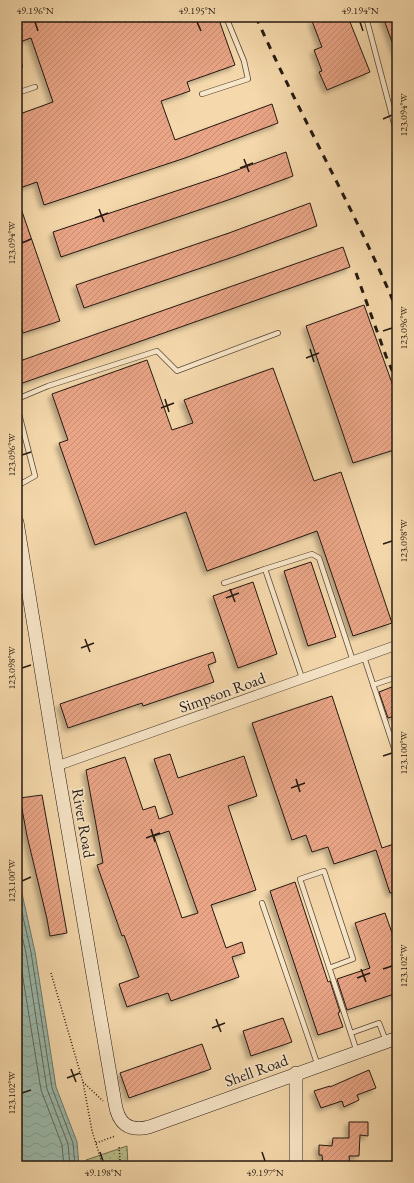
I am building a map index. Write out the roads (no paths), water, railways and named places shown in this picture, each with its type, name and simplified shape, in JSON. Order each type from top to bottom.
[{"type":"street","name":"River Road","points":[[17,522],[116,1112],[121,1121],[127,1126]]},
{"type":"street","name":"Simpson Road","points":[[57,766],[397,645]]},
{"type":"street","name":"Shell Road","points":[[127,1126],[131,1128],[142,1128],[149,1126],[392,1040]]},
{"type":"street","points":[[296,1073],[296,1166]]},
{"type":"lane","points":[[202,94],[248,79],[244,61],[226,17]]},
{"type":"lane","points":[[366,17],[396,131]]},
{"type":"lane","points":[[17,93],[35,87]]},
{"type":"lane","points":[[17,399],[48,386],[157,351],[177,371],[278,333]]},
{"type":"lane","points":[[17,406],[35,476],[17,486]]},
{"type":"lane","points":[[224,583],[312,554],[319,558],[353,661]]},
{"type":"lane","points":[[265,569],[302,678]]},
{"type":"lane","points":[[364,657],[397,757]]},
{"type":"lane","points":[[373,685],[397,677]]},
{"type":"lane","points":[[390,735],[397,732]]},
{"type":"lane","points":[[329,968],[353,959],[324,871],[300,879],[329,968],[357,1052]]},
{"type":"lane","points":[[262,903],[318,1066]]},
{"type":"lane","points":[[351,1033],[379,1023],[392,1040]]},
{"type":"water","points":[[17,871],[35,952],[56,1087],[77,1142],[79,1166],[17,1166]]},
{"type":"railway","points":[[256,17],[346,199],[397,310]]},
{"type":"railway","points":[[356,273],[397,382]]}]
